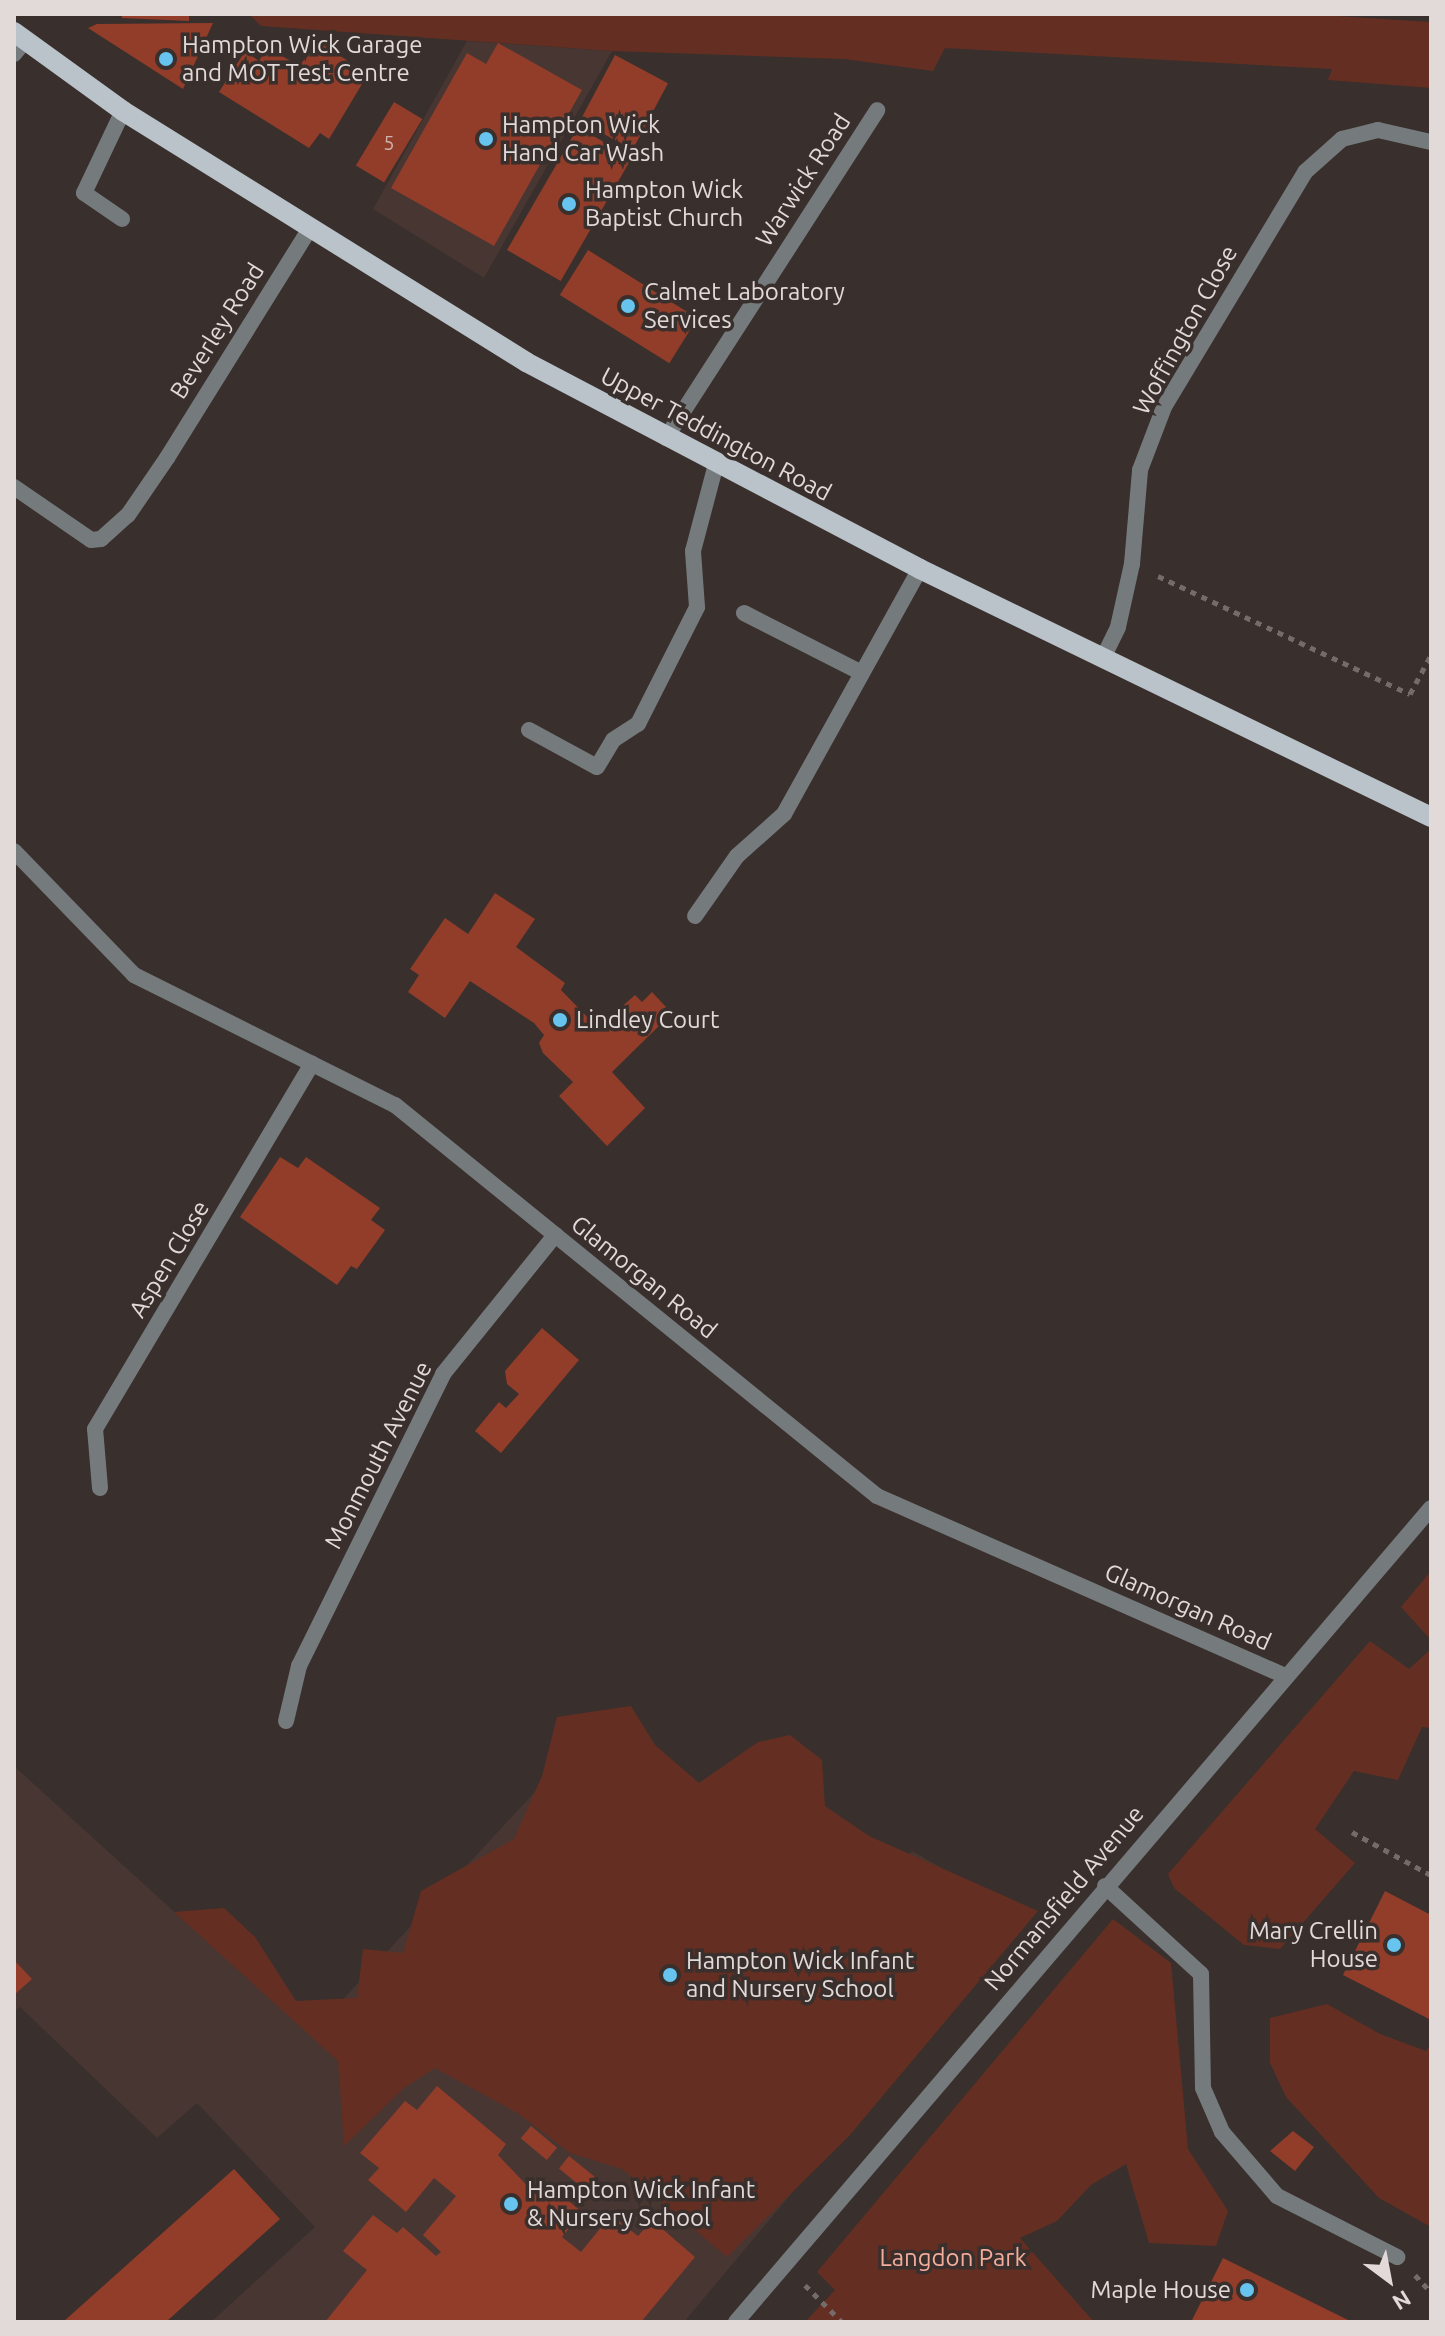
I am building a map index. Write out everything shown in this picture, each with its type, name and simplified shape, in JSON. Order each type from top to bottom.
[{"type":"main road","name":"Upper Teddington Road","points":[[18,42],[309,230],[666,438],[920,569],[1431,817]]},
{"type":"street","name":"Warwick Road","points":[[666,438],[877,110]]},
{"type":"street","points":[[122,219],[84,193],[123,111]]},
{"type":"street","name":"Woffington Close","points":[[1103,658],[1118,627],[1132,564],[1140,470],[1164,407],[1305,172],[1342,139],[1378,130],[1431,142]]},
{"type":"street","name":"Beverley Road","points":[[14,487],[91,540],[101,539],[128,515],[167,458],[309,230]]},
{"type":"street","points":[[529,730],[597,767],[613,740],[638,724],[697,607],[693,551],[716,464]]},
{"type":"street","points":[[695,916],[737,856],[784,814],[920,569]]},
{"type":"street","points":[[744,613],[862,673]]},
{"type":"street","name":"Glamorgan Road","points":[[14,851],[134,975],[395,1105],[877,1496],[1286,1676]]},
{"type":"street","name":"Aspen Close","points":[[100,1488],[95,1429],[312,1063]]},
{"type":"street","name":"Monmouth Avenue","points":[[286,1721],[299,1666],[443,1374],[555,1235]]},
{"type":"street","name":"Normansfield Avenue","points":[[736,2322],[1105,1886],[1431,1508]]},
{"type":"street","points":[[1105,1886],[1201,1974],[1203,2088],[1222,2132],[1277,2196],[1397,2257]]},
{"type":"path","points":[[1132,564],[1410,694],[1431,655]]},
{"type":"path","points":[[1352,1832],[1431,1875]]},
{"type":"path","points":[[783,2266],[842,2322]]},
{"type":"shaded area","name":"Hampton Wick Hand Car Wash","points":[[467,41],[612,51],[484,278],[373,209]]},
{"type":"shaded area","name":"Hampton Wick Infant and Nursery School","points":[[594,1728],[870,1897],[912,1851],[1024,1915],[684,2322],[211,2322],[315,2227],[197,2103],[157,2138],[20,2007],[14,2012],[14,1766],[310,2035]]},
{"type":"green space","points":[[249,14],[1305,14],[1431,22],[1431,88],[1328,80],[1332,69],[945,48],[933,71],[844,59],[612,51],[261,26]]},
{"type":"green space","points":[[1431,1571],[1431,1640],[1401,1607]]},
{"type":"green space","points":[[1370,1641],[1409,1669],[1431,1649],[1431,1728],[1422,1727],[1398,1780],[1354,1771],[1315,1829],[1355,1863],[1280,1949],[1244,1945],[1174,1888],[1168,1874]]},
{"type":"green space","name":"Hampton Wick Infant and Nursery School","points":[[631,1706],[655,1745],[699,1783],[758,1742],[790,1735],[822,1760],[825,1806],[869,1836],[1038,1911],[849,2136],[727,2257],[622,2169],[570,2153],[519,2114],[435,2068],[404,2088],[344,2146],[338,2061],[174,1912],[224,1908],[255,1937],[296,2001],[357,1998],[363,1949],[403,1953],[421,1891],[514,1839],[542,1776],[557,1717]]},
{"type":"green space","name":"Langdon Park","points":[[1113,1919],[1171,1963],[1188,2149],[1228,2211],[1216,2246],[1149,2243],[1126,2164],[1091,2185],[1057,2221],[1020,2238],[1094,2322],[805,2322],[835,2290],[817,2272]]},
{"type":"green space","points":[[1327,2004],[1380,2034],[1426,2051],[1431,2044],[1431,2227],[1379,2198],[1286,2097],[1270,2063],[1270,2018]]},
{"type":"building","points":[[122,14],[189,14],[189,21],[122,18]]},
{"type":"building","name":"Hampton Wick Garage and MOT Test Centre","points":[[213,23],[183,89],[88,28],[97,24]]},
{"type":"building","points":[[319,42],[368,74],[329,139],[320,133],[309,148],[219,92],[245,51],[259,61],[267,47],[299,66]]},
{"type":"building","name":"Hampton Wick Hand Car Wash","points":[[498,43],[582,90],[494,246],[391,188],[467,53],[486,64]]},
{"type":"building","points":[[615,55],[668,83],[633,149],[580,121]]},
{"type":"building","points":[[394,102],[422,119],[384,182],[356,165]]},
{"type":"building","name":"Hampton Wick Baptist Church","points":[[578,127],[632,158],[561,281],[507,250]]},
{"type":"building","name":"Calmet Laboratory Services","points":[[588,250],[697,318],[669,363],[560,295]]},
{"type":"building","name":"Lindley Court","points":[[495,893],[535,919],[516,947],[565,983],[561,990],[598,1028],[635,995],[642,1002],[652,992],[666,1007],[658,1015],[663,1022],[612,1072],[645,1108],[607,1146],[559,1096],[573,1082],[543,1053],[539,1043],[544,1035],[534,1023],[470,981],[445,1018],[408,992],[419,975],[410,969],[445,918],[468,934]]},
{"type":"building","points":[[280,1157],[298,1168],[306,1157],[380,1208],[371,1220],[385,1230],[357,1269],[351,1266],[337,1285],[240,1217]]},
{"type":"building","points":[[542,1328],[579,1360],[501,1453],[475,1431],[499,1402],[506,1408],[519,1394],[507,1384],[505,1371]]},
{"type":"building","name":"Mary Crellin House","points":[[1385,1891],[1431,1915],[1431,2020],[1343,1975]]},
{"type":"building","points":[[14,1960],[32,1979],[14,1995]]},
{"type":"building","name":"Hampton Wick Infant & Nursery School","points":[[437,2086],[506,2144],[498,2155],[536,2195],[547,2183],[582,2212],[562,2237],[581,2252],[611,2215],[638,2236],[652,2220],[695,2257],[641,2322],[325,2322],[367,2270],[343,2251],[373,2215],[397,2233],[403,2227],[436,2256],[441,2252],[423,2235],[456,2196],[434,2178],[406,2212],[368,2180],[379,2168],[360,2153],[405,2101],[417,2110]]},
{"type":"building","points":[[531,2126],[557,2148],[547,2160],[521,2138]]},
{"type":"building","points":[[1293,2131],[1314,2147],[1295,2171],[1270,2151]]},
{"type":"building","points":[[569,2156],[596,2178],[586,2190],[559,2168]]},
{"type":"building","points":[[234,2169],[280,2219],[166,2322],[63,2322]]},
{"type":"building","name":"Maple House","points":[[1223,2258],[1352,2322],[1191,2322]]},
{"type":"place","name":"Hampton Wick Garage and MOT Test Centre","points":[[166,59]]},
{"type":"place","name":"Hampton Wick Hand Car Wash","points":[[486,139]]},
{"type":"place","name":"Hampton Wick Baptist Church","points":[[569,204]]},
{"type":"place","name":"Calmet Laboratory Services","points":[[628,306]]},
{"type":"place","name":"Lindley Court","points":[[560,1020]]},
{"type":"place","name":"Mary Crellin House","points":[[1394,1945]]},
{"type":"place","name":"Hampton Wick Infant and Nursery School","points":[[670,1975]]},
{"type":"place","name":"Hampton Wick Infant & Nursery School","points":[[511,2204]]},
{"type":"place","name":"Maple House","points":[[1247,2290]]}]
